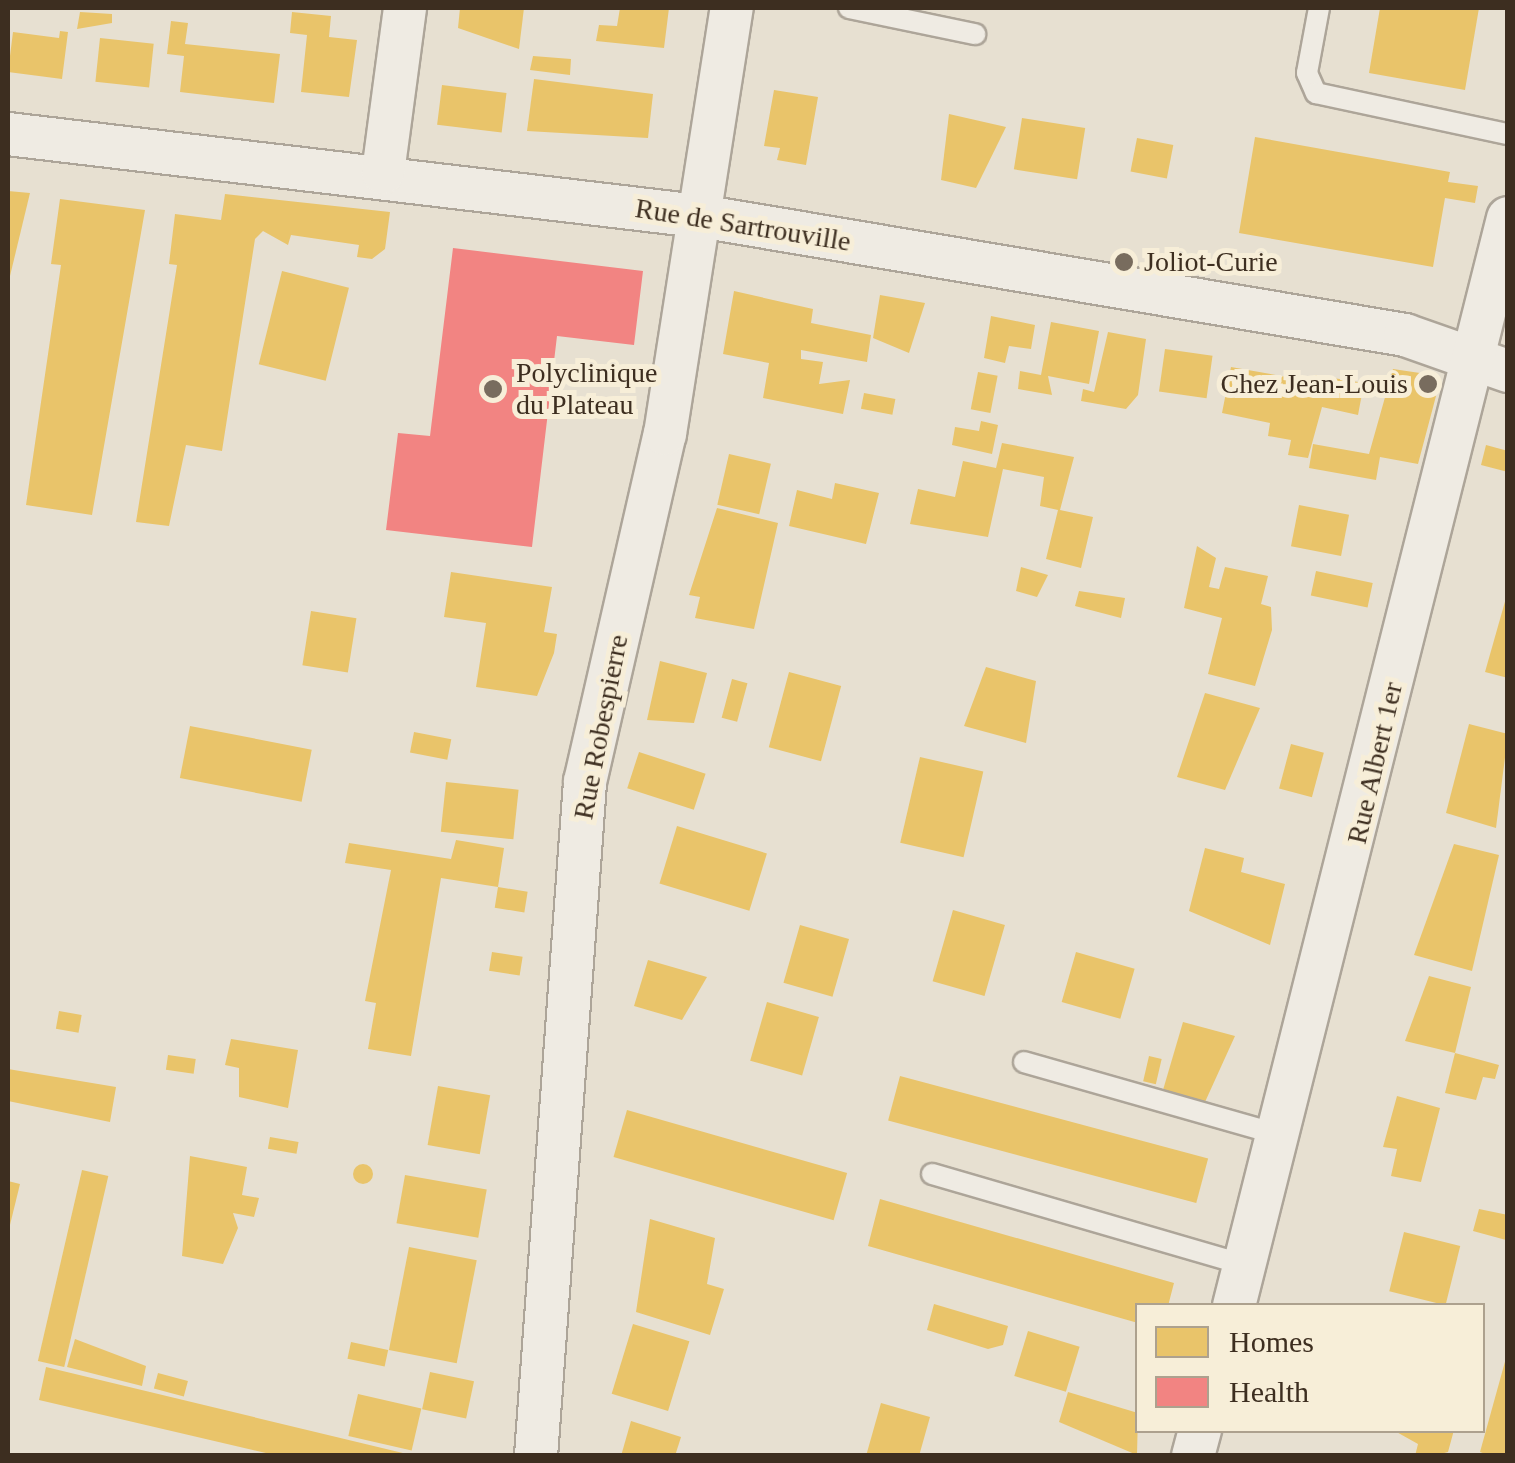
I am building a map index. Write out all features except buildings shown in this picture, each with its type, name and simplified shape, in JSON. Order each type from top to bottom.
[{"type":"street","points":[[383,172],[406,8]]},
{"type":"street","name":"Rue Robespierre","points":[[536,1456],[585,782],[706,217],[732,8]]},
{"type":"street","name":"Rue de Sartrouville","points":[[8,134],[383,172],[706,217],[1405,335],[1489,366]]},
{"type":"street","name":"Rue Albert 1er","points":[[1239,1285],[1489,366],[1508,218]]},
{"type":"lane","points":[[849,8],[976,34]]},
{"type":"lane","points":[[1319,8],[1308,72],[1316,93],[1508,134]]},
{"type":"lane","points":[[1024,1062],[1280,1135]]},
{"type":"lane","points":[[932,1174],[1239,1285]]},
{"type":"place","name":"Joliot-Curie","points":[[1124,262]]},
{"type":"place","name":"Chez Jean-Louis","points":[[1428,384]]},
{"type":"place","name":"Polyclinique du Plateau","points":[[493,389]]}]
